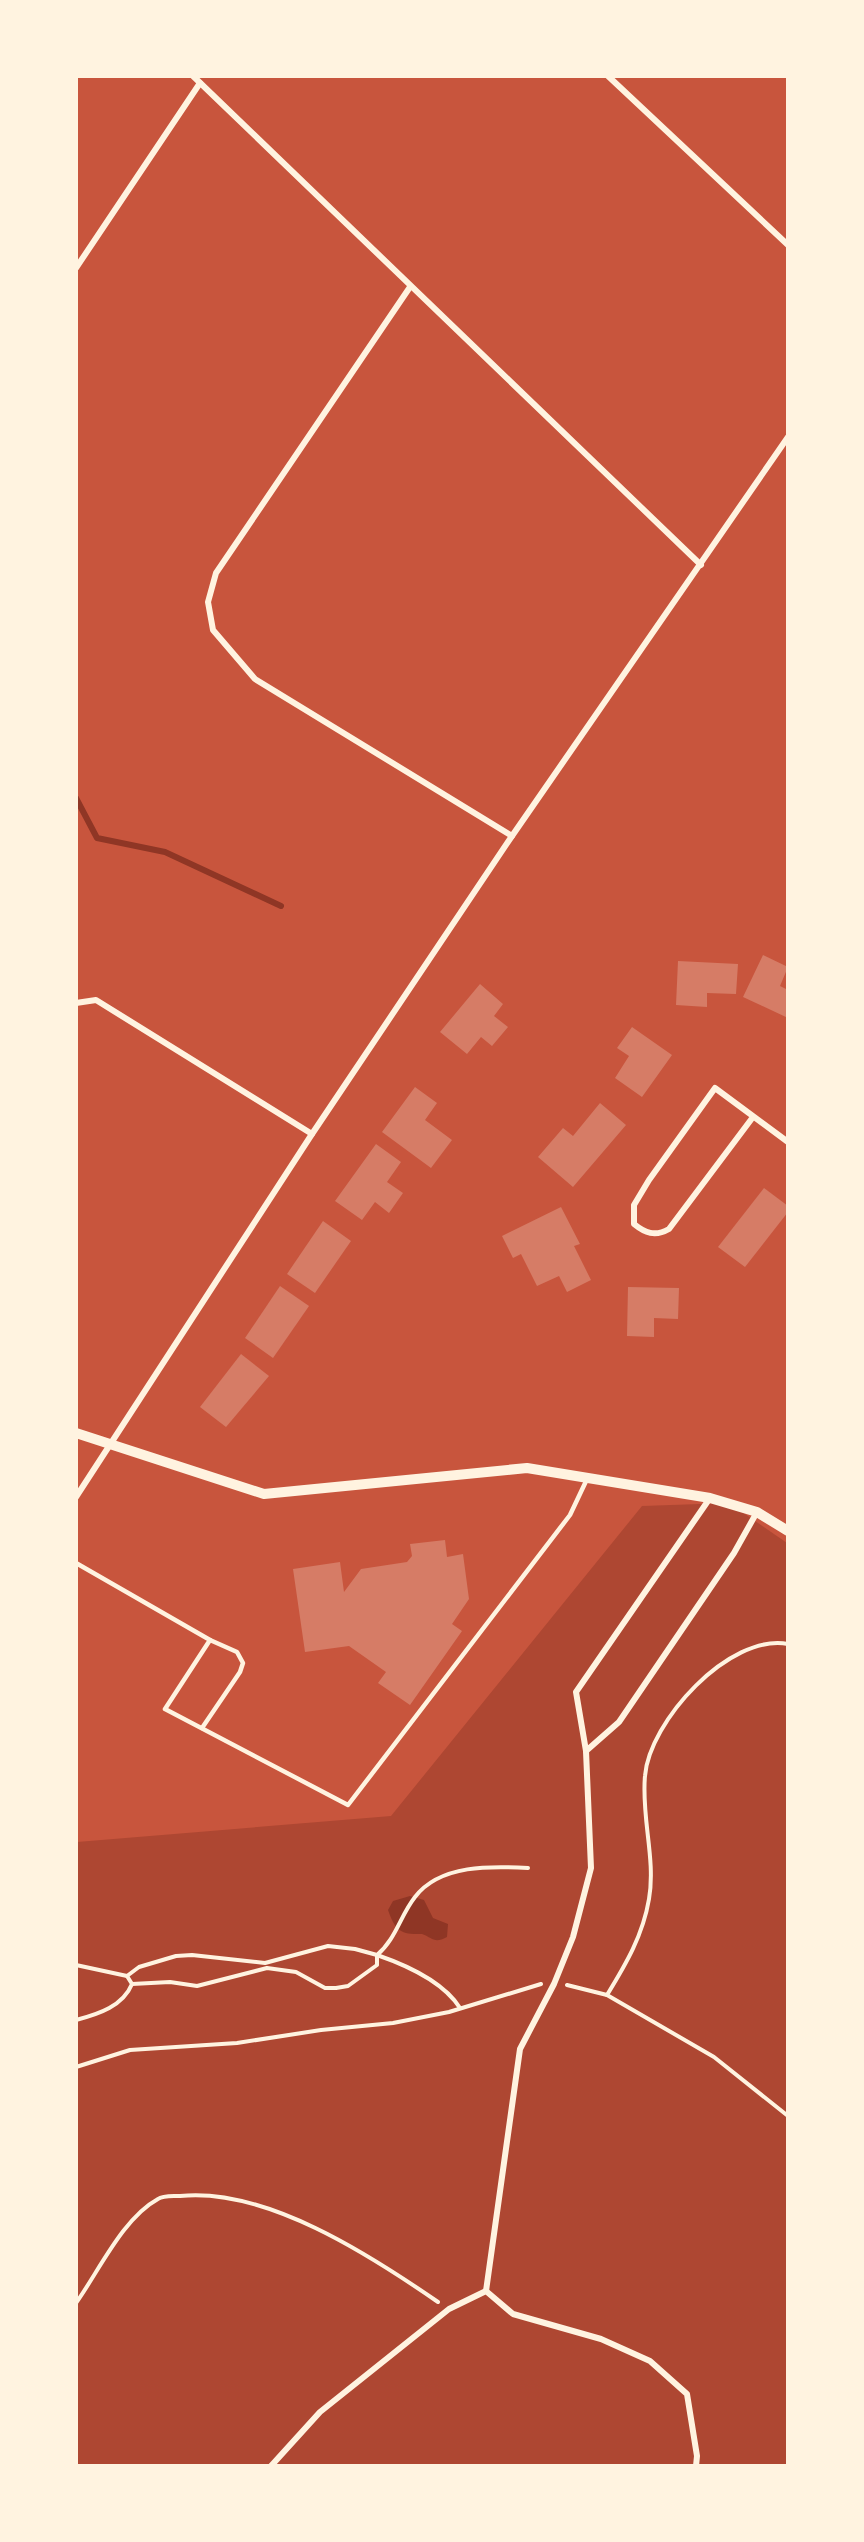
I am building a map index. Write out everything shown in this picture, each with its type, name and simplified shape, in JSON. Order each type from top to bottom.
[{"type":"street","points":[[193,76],[701,565]]},
{"type":"street","points":[[608,76],[788,245]]},
{"type":"street","points":[[76,268],[200,83]]},
{"type":"street","points":[[410,287],[216,573],[208,602],[213,630],[255,679],[512,836]]},
{"type":"street","points":[[76,1497],[312,1134],[512,836],[788,437]]},
{"type":"street","points":[[76,1003],[96,1000],[312,1134]]},
{"type":"street","points":[[753,1117],[669,1229],[660,1234],[644,1232],[634,1224],[634,1205],[649,1180],[715,1088],[788,1142]]},
{"type":"street","points":[[76,1433],[264,1494],[527,1468],[710,1498],[757,1512],[788,1531]]},
{"type":"street","points":[[486,2291],[520,2049],[554,1984],[573,1937],[591,1868],[586,1751],[576,1692],[710,1498]]},
{"type":"street","points":[[586,1751],[619,1722],[734,1553],[757,1512]]},
{"type":"street","points":[[271,2466],[320,2412],[449,2309],[486,2291]]},
{"type":"street","points":[[486,2291],[513,2314],[601,2339],[650,2361],[687,2394],[697,2456],[696,2466]]},
{"type":"lane","points":[[210,1640],[165,1708],[348,1805],[570,1515],[588,1477]]},
{"type":"lane","points":[[76,1563],[210,1640],[237,1652],[243,1663],[240,1672],[202,1728]]},
{"type":"path","points":[[608,1995],[640,1936],[650,1898],[645,1775],[652,1748],[669,1720],[696,1685],[721,1662],[752,1646],[788,1644]]},
{"type":"path","points":[[377,1955],[389,1945],[415,1896],[438,1877],[488,1866],[528,1868]]},
{"type":"path","points":[[132,1983],[170,1982],[197,1986],[328,1946],[355,1948],[405,1965],[445,1992],[460,2008]]},
{"type":"path","points":[[127,1976],[139,1967],[176,1956],[192,1955],[266,1965],[296,1972],[325,1988],[336,1988],[348,1986],[364,1976],[377,1965],[377,1955]]},
{"type":"path","points":[[76,1965],[127,1976],[132,1983]]},
{"type":"path","points":[[76,2020],[117,2004],[124,1998],[132,1983]]},
{"type":"path","points":[[76,2067],[130,2050],[237,2043],[321,2030],[393,2023],[460,2008],[536,1984],[575,1985],[608,1995],[714,2057],[788,2116]]},
{"type":"path","points":[[76,2303],[133,2219],[159,2198],[198,2194],[239,2200],[285,2214],[329,2235],[449,2309]]},
{"type":"shaded area","points":[[729,1503],[787,1543],[787,2465],[77,2466],[77,1842],[391,1816],[642,1506]]},
{"type":"shaded area","points":[[410,1896],[424,1900],[433,1918],[448,1924],[447,1937],[434,1940],[422,1934],[403,1932],[396,1927],[388,1910],[393,1901]]},
{"type":"building","points":[[763,955],[788,967],[780,986],[788,990],[788,1018],[743,997]]},
{"type":"building","points":[[678,961],[738,964],[736,994],[707,993],[707,1007],[676,1005]]},
{"type":"building","points":[[480,984],[503,1004],[494,1016],[508,1027],[492,1046],[481,1037],[467,1054],[440,1032]]},
{"type":"building","points":[[632,1027],[672,1055],[642,1097],[615,1078],[629,1056],[617,1048]]},
{"type":"building","points":[[415,1087],[437,1103],[425,1120],[452,1140],[431,1168],[382,1132]]},
{"type":"building","points":[[600,1103],[626,1125],[573,1187],[538,1157],[563,1128],[573,1136]]},
{"type":"building","points":[[376,1144],[401,1162],[387,1182],[403,1193],[389,1213],[375,1202],[362,1220],[335,1201]]},
{"type":"building","points":[[764,1188],[788,1206],[788,1212],[745,1267],[718,1247]]},
{"type":"building","points":[[561,1207],[580,1244],[574,1246],[591,1280],[567,1292],[559,1276],[537,1286],[521,1254],[513,1258],[502,1236]]},
{"type":"building","points":[[323,1221],[351,1241],[315,1293],[287,1274]]},
{"type":"building","points":[[280,1286],[309,1306],[273,1358],[245,1338]]},
{"type":"building","points":[[628,1287],[679,1288],[678,1319],[654,1318],[654,1337],[627,1336]]},
{"type":"building","points":[[241,1354],[269,1376],[226,1427],[200,1407]]},
{"type":"building","points":[[445,1540],[447,1557],[463,1554],[469,1599],[452,1624],[462,1631],[410,1705],[378,1683],[386,1672],[349,1646],[305,1652],[293,1569],[340,1562],[344,1592],[361,1569],[407,1562],[412,1556],[410,1544]]},
{"type":"waterway","points":[[76,798],[97,838],[165,852],[281,906]]}]
